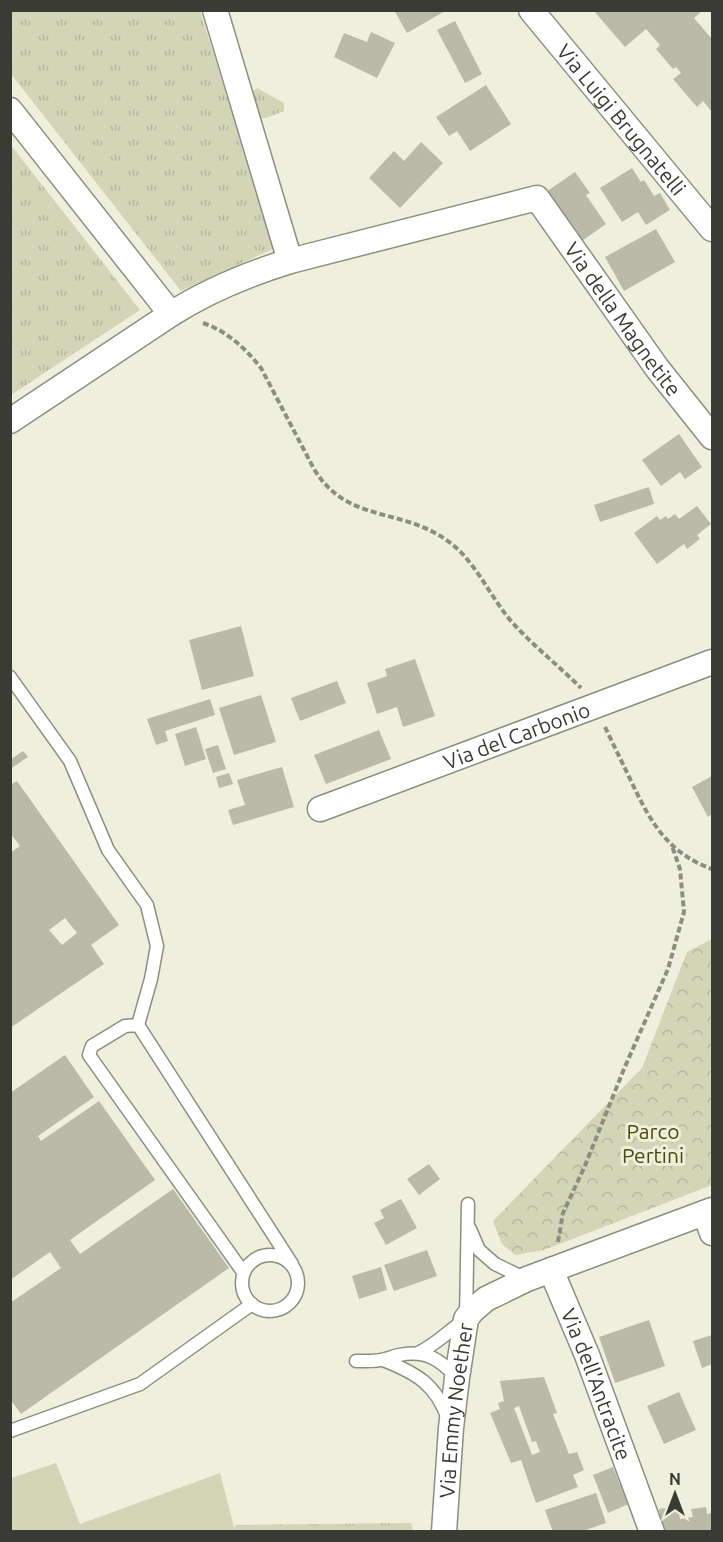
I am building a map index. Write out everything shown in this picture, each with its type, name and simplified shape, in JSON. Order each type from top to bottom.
[{"type":"street","points":[[10,421],[188,303],[252,274],[290,261],[215,10]]},
{"type":"street","name":"Via Luigi Brugnatelli","points":[[536,12],[712,229]]},
{"type":"street","points":[[10,110],[171,314]]},
{"type":"street","name":"Via della Magnetite","points":[[290,261],[537,198],[657,368],[712,437]]},
{"type":"street","name":"Via del Carbonio","points":[[320,809],[712,662]]},
{"type":"street","name":"Via Emmy Noether","points":[[444,1532],[457,1378],[466,1320],[475,1307],[486,1299],[527,1279],[554,1259],[710,1218]]},
{"type":"street","name":"Via dell'Antracite","points":[[554,1259],[586,1355],[652,1532]]},
{"type":"lane","points":[[10,676],[70,761],[108,850],[147,905],[157,946],[151,979],[138,1024],[292,1264],[297,1273],[297,1293],[291,1302],[282,1308],[272,1311],[261,1310],[244,1295],[241,1284],[243,1272],[250,1262],[259,1256],[271,1254],[283,1257],[292,1264]]},
{"type":"lane","points":[[138,1024],[125,1026],[92,1046],[89,1055],[243,1272]]},
{"type":"lane","points":[[418,1353],[466,1320],[468,1204]]},
{"type":"lane","points":[[468,1225],[479,1250],[495,1264],[527,1279]]},
{"type":"lane","points":[[10,1431],[140,1384],[252,1304]]},
{"type":"lane","points":[[357,1361],[383,1360],[397,1355],[418,1353],[432,1357],[446,1366],[457,1378]]},
{"type":"lane","points":[[383,1360],[417,1375],[428,1385],[437,1395],[451,1428]]},
{"type":"path","points":[[171,314],[209,325],[224,333],[251,356],[269,381],[314,469],[336,496],[352,505],[412,522],[438,534],[469,561],[512,623],[586,693],[595,706],[647,815],[658,831],[681,854],[699,865],[712,869]]},
{"type":"path","points":[[554,1259],[563,1213],[668,969],[684,912],[680,869],[671,845]]},
{"type":"green space","points":[[11,11],[200,11],[275,248],[181,291],[11,74]]},
{"type":"green space","points":[[257,88],[284,103],[284,111],[260,118],[252,92]]},
{"type":"green space","points":[[10,144],[140,310],[11,395],[10,395]]},
{"type":"green space","name":"Parco Pertini","points":[[712,939],[712,1185],[544,1250],[515,1255],[502,1244],[493,1221],[642,1068],[687,952]]},
{"type":"green space","points":[[56,1463],[80,1524],[220,1473],[235,1531],[11,1531],[11,1478]]},
{"type":"green space","points":[[411,1523],[413,1531],[235,1532],[235,1525]]},
{"type":"building","points":[[394,10],[447,10],[407,33]]},
{"type":"building","points":[[593,10],[700,10],[701,12],[694,18],[712,39],[712,112],[703,101],[697,107],[673,79],[681,73],[676,67],[673,69],[656,49],[660,45],[646,29],[625,47]]},
{"type":"building","points":[[455,21],[482,74],[465,83],[437,30]]},
{"type":"building","points":[[371,32],[395,43],[377,78],[334,57],[344,33],[367,42]]},
{"type":"building","points":[[486,85],[511,124],[470,151],[457,131],[449,136],[436,117]]},
{"type":"building","points":[[421,142],[443,163],[400,208],[369,178],[394,151],[404,161]]},
{"type":"building","points":[[632,168],[641,182],[644,180],[654,196],[660,193],[670,210],[646,225],[638,212],[622,222],[600,188]]},
{"type":"building","points":[[575,172],[590,193],[586,195],[606,224],[576,245],[546,192]]},
{"type":"building","points":[[656,229],[675,262],[624,291],[605,257]]},
{"type":"building","points":[[679,434],[702,467],[685,479],[680,472],[661,486],[642,460]]},
{"type":"building","points":[[649,487],[654,504],[600,522],[594,505]]},
{"type":"building","points":[[697,506],[711,524],[697,535],[700,539],[687,549],[684,544],[657,564],[634,533],[657,516],[660,520],[666,516],[668,519],[675,514],[679,519]]},
{"type":"building","points":[[241,626],[254,676],[202,690],[189,640]]},
{"type":"building","points":[[415,659],[435,716],[403,727],[397,707],[377,714],[367,683],[387,676],[385,669]]},
{"type":"building","points":[[337,681],[346,703],[300,721],[291,698]]},
{"type":"building","points":[[261,695],[276,742],[234,755],[219,708]]},
{"type":"building","points":[[210,699],[215,715],[165,731],[168,741],[156,745],[147,719]]},
{"type":"building","points":[[196,727],[206,759],[185,766],[175,734]]},
{"type":"building","points":[[379,730],[391,759],[326,784],[314,755]]},
{"type":"building","points":[[218,745],[226,769],[213,773],[205,749]]},
{"type":"building","points":[[23,751],[28,757],[10,769],[10,760]]},
{"type":"building","points":[[282,767],[294,807],[233,825],[228,810],[245,805],[237,780]]},
{"type":"building","points":[[229,773],[233,784],[219,788],[216,777]]},
{"type":"building","points":[[712,776],[712,814],[708,817],[692,787]]},
{"type":"building","points":[[17,781],[119,925],[91,945],[104,964],[10,1028],[10,853],[20,846],[10,833],[10,785]],"holes":[[[65,918],[77,933],[62,945],[49,930]]]},
{"type":"building","points":[[65,1055],[94,1097],[38,1136],[41,1141],[99,1101],[155,1180],[70,1240],[80,1254],[173,1189],[229,1268],[21,1414],[10,1399],[10,1303],[61,1268],[50,1252],[10,1280],[10,1093]]},
{"type":"building","points":[[429,1164],[440,1179],[419,1195],[407,1179]]},
{"type":"building","points":[[401,1199],[417,1228],[386,1245],[374,1223],[384,1218],[380,1210]]},
{"type":"building","points":[[427,1250],[437,1276],[394,1291],[384,1265]]},
{"type":"building","points":[[381,1267],[387,1290],[359,1299],[352,1276]]},
{"type":"building","points":[[649,1320],[665,1366],[615,1383],[599,1337]]},
{"type":"building","points":[[712,1335],[712,1364],[702,1368],[693,1341]]},
{"type":"building","points":[[544,1377],[557,1413],[553,1414],[569,1454],[577,1452],[584,1470],[573,1475],[578,1487],[536,1503],[521,1460],[511,1463],[490,1413],[500,1409],[498,1403],[504,1401],[500,1381]],"holes":[[[519,1406],[532,1442],[536,1441],[540,1452],[532,1455],[514,1408]]]},
{"type":"building","points":[[679,1392],[696,1430],[664,1444],[647,1406]]},
{"type":"building","points":[[613,1467],[620,1485],[624,1484],[631,1503],[608,1513],[593,1475]]},
{"type":"building","points":[[596,1493],[606,1523],[580,1532],[553,1532],[545,1510]]},
{"type":"building","points":[[678,1506],[680,1519],[693,1517],[691,1509],[706,1507],[707,1514],[712,1513],[712,1532],[663,1532],[659,1509]]}]
